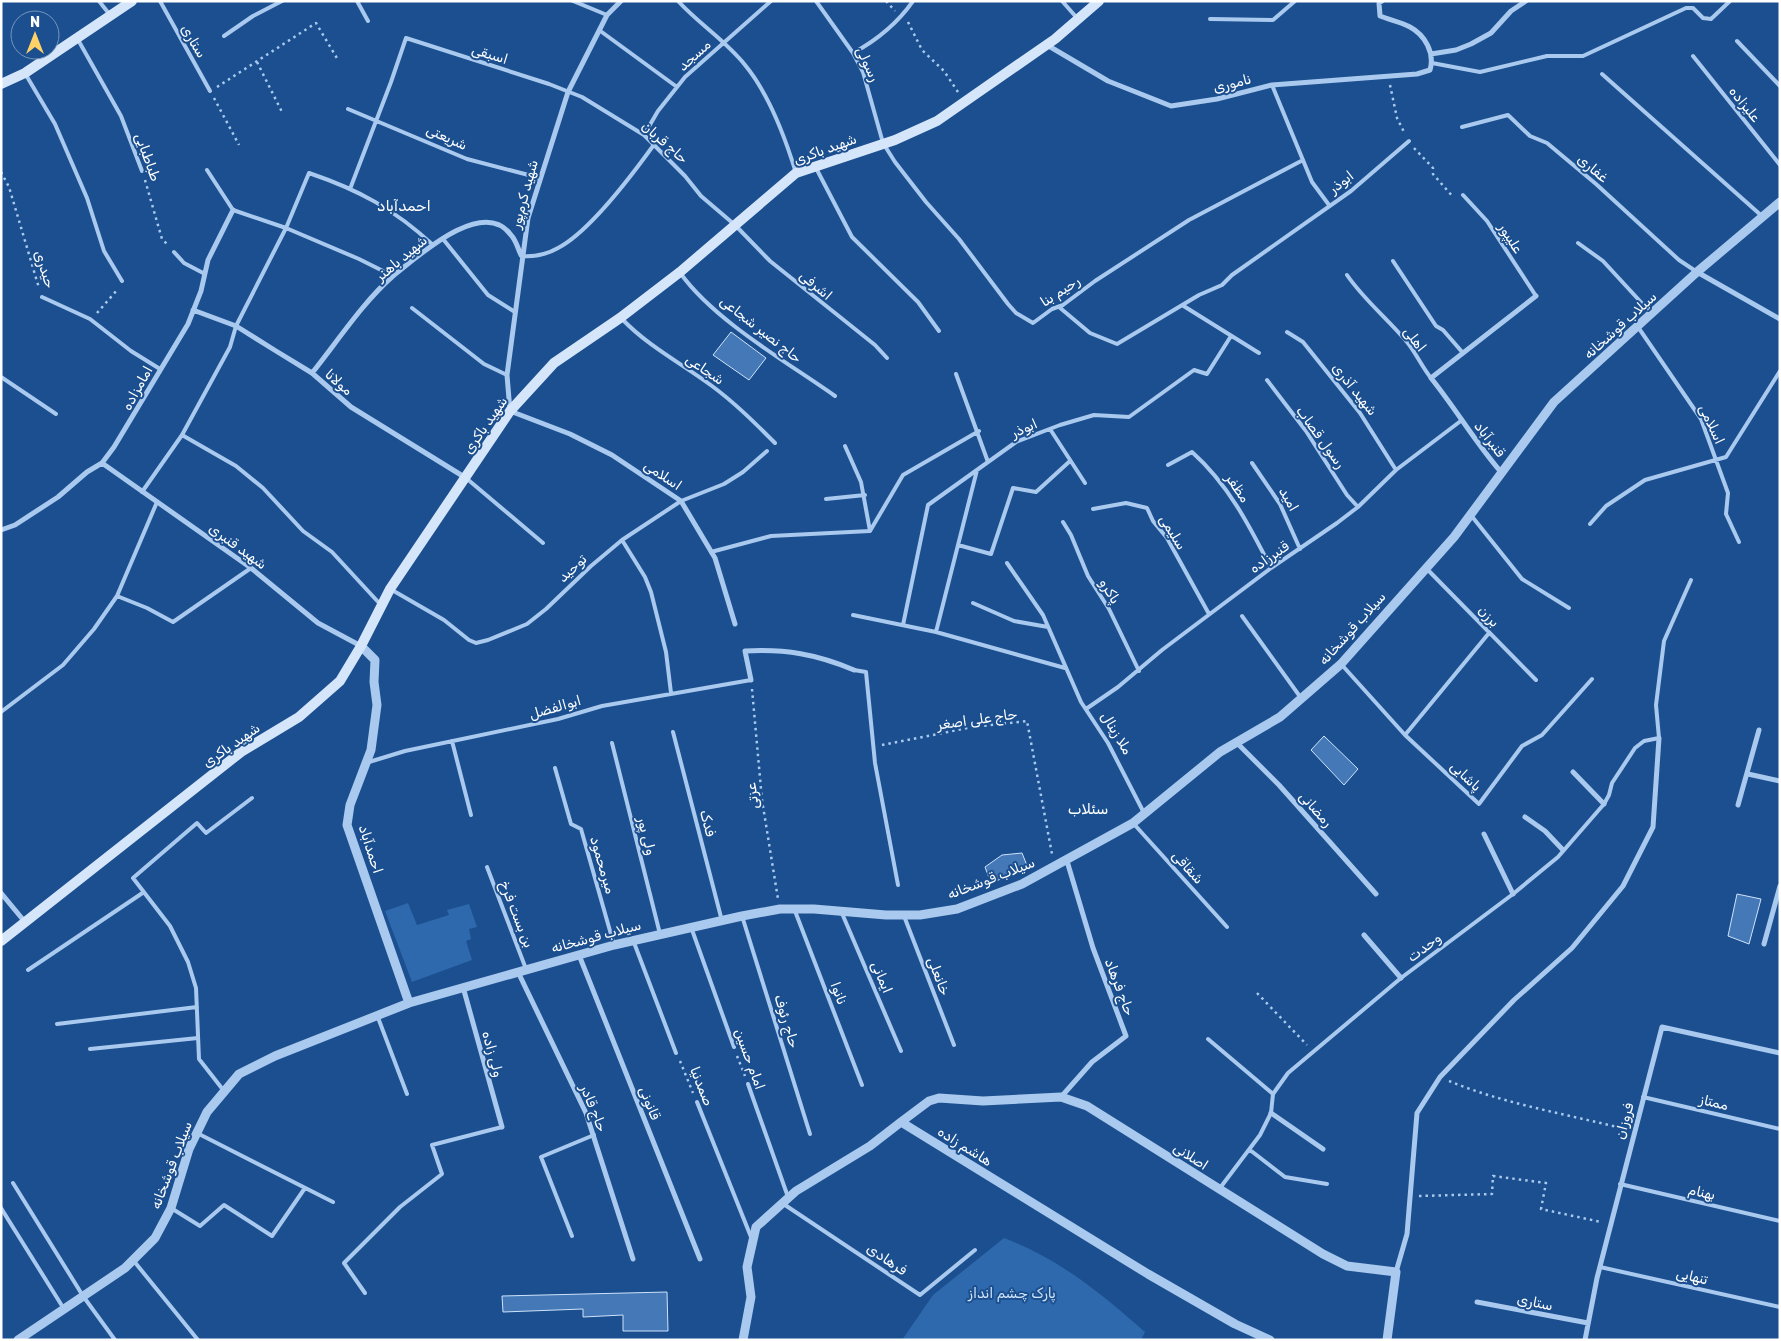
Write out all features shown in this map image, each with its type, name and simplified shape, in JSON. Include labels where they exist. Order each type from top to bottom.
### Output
[{"type":"main road","points":[[1,84],[25,73],[132,1]]},
{"type":"main road","name":"شهید باکری","points":[[1,941],[241,752],[299,717],[340,681],[361,646],[390,589],[510,411],[554,363],[620,318],[680,272],[796,173],[883,143],[936,121],[1046,45],[1099,1]]},
{"type":"street","name":"شهید کرم‌پور","points":[[510,411],[508,375],[521,256],[528,218],[568,92],[607,15],[621,1]]},
{"type":"street","points":[[1382,1],[1379,3],[1380,16],[1410,26],[1423,39],[1431,54],[1432,63]]},
{"type":"street","points":[[1431,54],[1456,50],[1491,33],[1511,11],[1526,1]]},
{"type":"street","name":"ناموری","points":[[1046,45],[1108,81],[1171,106],[1218,99],[1272,85],[1417,74],[1430,70],[1432,63]]},
{"type":"street","name":"سیلاب قوشخانه","points":[[18,1340],[133,1260],[155,1238],[171,1208],[189,1149],[207,1112],[240,1074],[275,1056],[409,1003],[579,954],[722,920],[780,908],[920,915],[957,908],[1022,884],[1133,823],[1220,752],[1280,717],[1341,664],[1454,537],[1554,402],[1697,272],[1780,202]]},
{"type":"street","name":"امامزاده","points":[[1,530],[15,525],[102,463],[127,430],[160,369],[188,324],[216,240],[233,210]]},
{"type":"street","name":"شهید باهنر","points":[[312,373],[356,317],[393,276],[443,239],[473,223],[486,222],[497,225],[511,234],[521,256]]},
{"type":"street","points":[[1697,272],[1780,319]]},
{"type":"street","points":[[1431,378],[1536,296]]},
{"type":"street","name":"مولانا","points":[[193,310],[236,326],[312,373],[351,407],[466,478]]},
{"type":"street","name":"اهلی","points":[[1431,378],[1462,420]]},
{"type":"street","name":"اسلامی","points":[[510,411],[570,434],[612,455],[681,501],[711,552],[735,624]]},
{"type":"street","name":"قنبرآباد","points":[[1462,420],[1474,440],[1501,472]]},
{"type":"street","name":"شهید قنبری","points":[[102,463],[251,568],[318,623],[361,646]]},
{"type":"street","name":"احمدآباد","points":[[361,646],[375,660],[374,682],[377,706],[371,750],[350,805],[347,825],[409,1003]]},
{"type":"street","points":[[751,680],[744,651],[790,651],[818,656],[854,670]]},
{"type":"street","points":[[1738,805],[1759,730]]},
{"type":"street","points":[[1387,1340],[1396,1272],[1408,1234],[1417,1113],[1440,1077],[1514,1000],[1572,948],[1623,886],[1653,828],[1659,738]]},
{"type":"street","name":"رمضانی","points":[[1236,742],[1279,785],[1376,894]]},
{"type":"street","points":[[1573,772],[1604,804]]},
{"type":"street","points":[[1748,774],[1780,781]]},
{"type":"street","points":[[1525,817],[1545,831],[1563,850]]},
{"type":"street","points":[[1484,834],[1513,894]]},
{"type":"street","name":"حاج فرهاد","points":[[1061,1097],[1092,1062],[1126,1036],[1093,948],[1066,861]]},
{"type":"street","points":[[1764,944],[1780,886]]},
{"type":"street","points":[[1,893],[25,922]]},
{"type":"street","points":[[1364,935],[1401,978]]},
{"type":"street","name":"قانونی","points":[[579,954],[700,1259]]},
{"type":"street","name":"حاج قادر","points":[[522,970],[586,1113],[633,1259]]},
{"type":"street","name":"ولی زاده","points":[[463,987],[502,1127]]},
{"type":"street","name":"فروزان","points":[[1585,1340],[1610,1224],[1662,1027],[1780,1053]]},
{"type":"street","name":"اصلانی","points":[[901,1122],[929,1100],[939,1098],[983,1100],[1061,1097],[1087,1106],[1323,1254],[1347,1266],[1396,1272]]},
{"type":"street","points":[[1272,1113],[1323,1149]]},
{"type":"street","points":[[743,1340],[751,1298],[747,1267],[756,1227],[785,1201],[870,1146],[901,1122]]},
{"type":"street","name":"هاشم زاده","points":[[901,1122],[1148,1274],[1235,1324],[1270,1340]]},
{"type":"street","name":"ستاری","points":[[1477,1302],[1588,1323]]},
{"type":"lane","points":[[99,1],[111,16]]},
{"type":"lane","name":"ستاری","points":[[160,1],[210,91]]},
{"type":"lane","points":[[224,36],[253,16],[282,1]]},
{"type":"lane","points":[[357,1],[368,21]]},
{"type":"lane","points":[[573,1],[607,15]]},
{"type":"lane","points":[[678,1],[745,64],[765,97],[784,138],[796,173]]},
{"type":"lane","name":"مسجد","points":[[644,135],[677,87],[771,1]]},
{"type":"lane","name":"رسولی","points":[[816,1],[853,53],[863,72],[883,143]]},
{"type":"lane","points":[[853,53],[878,38],[905,12],[913,1]]},
{"type":"lane","points":[[1062,1],[1079,19]]},
{"type":"lane","points":[[1210,19],[1273,20],[1295,1]]},
{"type":"lane","points":[[1432,63],[1480,72],[1547,56],[1583,56],[1686,8],[1693,8],[1703,18],[1711,19],[1730,1]]},
{"type":"lane","points":[[599,30],[677,87]]},
{"type":"lane","name":"طباطبایی","points":[[77,38],[121,116],[142,170]]},
{"type":"lane","name":"اسبقی","points":[[377,121],[406,38],[549,84],[568,92]]},
{"type":"lane","points":[[1737,41],[1780,86]]},
{"type":"lane","name":"علیزاده","points":[[1693,56],[1780,165]]},
{"type":"lane","points":[[25,73],[55,124],[87,198],[107,256],[122,281]]},
{"type":"lane","points":[[1602,74],[1763,216]]},
{"type":"lane","points":[[1272,85],[1312,182],[1329,205]]},
{"type":"lane","name":"حاج قربان","points":[[568,92],[599,107],[644,135],[685,176],[701,196],[735,225]]},
{"type":"lane","name":"شریعتی","points":[[348,109],[468,159],[540,178]]},
{"type":"lane","name":"غفاری","points":[[1462,126],[1508,115],[1530,136],[1546,143],[1596,184],[1679,260],[1697,272]]},
{"type":"lane","points":[[350,190],[377,121]]},
{"type":"lane","name":"ابوذر","points":[[1059,306],[1090,333],[1117,344],[1182,305],[1222,285],[1232,275],[1351,191],[1409,141]]},
{"type":"lane","name":"رحیم بنا","points":[[883,143],[909,182],[959,238],[1016,313],[1032,323],[1189,220],[1303,160]]},
{"type":"lane","points":[[521,256],[534,257],[560,248],[606,205],[653,146]]},
{"type":"lane","points":[[815,166],[852,237],[918,302],[939,331]]},
{"type":"lane","points":[[206,170],[233,210],[286,228],[393,276]]},
{"type":"lane","points":[[142,492],[182,435],[230,348],[236,326],[286,228],[309,173],[393,211],[433,245]]},
{"type":"lane","name":"علیپور","points":[[1463,194],[1487,221],[1536,296]]},
{"type":"lane","name":"اشرفی","points":[[735,225],[770,261],[874,345],[887,358]]},
{"type":"lane","points":[[443,239],[488,295],[515,312]]},
{"type":"lane","points":[[1578,243],[1602,260],[1652,314]]},
{"type":"lane","points":[[174,252],[184,263],[205,274]]},
{"type":"lane","points":[[1393,261],[1436,326],[1443,330],[1463,353]]},
{"type":"lane","name":"حاج نصیر شجاعی","points":[[680,272],[691,287],[731,322],[801,374],[835,396]]},
{"type":"lane","name":"اهلی","points":[[1347,275],[1361,294],[1366,296],[1384,319],[1408,342],[1431,378]]},
{"type":"lane","name":"حیدری","points":[[42,297],[90,319],[145,361],[160,369]]},
{"type":"lane","points":[[1182,305],[1259,353]]},
{"type":"lane","points":[[412,308],[484,364],[508,375]]},
{"type":"lane","name":"شجاعی","points":[[620,318],[657,350],[693,373],[730,401],[775,443]]},
{"type":"lane","name":"اسلامی","points":[[1638,326],[1700,419],[1728,493],[1726,514],[1739,542]]},
{"type":"lane","name":"شهید آذری","points":[[1287,332],[1303,342],[1360,413],[1396,470]]},
{"type":"lane","name":"ابوذر","points":[[903,625],[928,505],[1016,442],[1094,415],[1129,417],[1194,370],[1207,374],[1231,336]]},
{"type":"lane","points":[[1590,524],[1606,506],[1645,480],[1726,457],[1780,371]]},
{"type":"lane","points":[[956,374],[979,431],[988,462]]},
{"type":"lane","points":[[1,377],[56,414]]},
{"type":"lane","name":"رسول قصاب","points":[[1267,380],[1306,431],[1347,495],[1358,507]]},
{"type":"lane","name":"قنبرزاده","points":[[1086,709],[1139,671],[1162,650],[1209,614],[1358,507],[1396,470],[1462,420]]},
{"type":"lane","points":[[1050,429],[1085,483]]},
{"type":"lane","points":[[870,531],[903,475],[979,431]]},
{"type":"lane","points":[[182,435],[236,466],[263,488],[303,531],[332,552],[382,605]]},
{"type":"lane","points":[[845,446],[854,463],[865,495],[870,531]]},
{"type":"lane","name":"توحید","points":[[390,589],[444,620],[469,640],[476,643],[488,640],[527,624],[622,540],[681,501],[724,484],[767,451]]},
{"type":"lane","name":"مظفر","points":[[1168,465],[1192,452],[1208,466],[1238,507],[1271,568]]},
{"type":"lane","points":[[958,545],[991,554],[1013,488],[1036,492],[1070,461]]},
{"type":"lane","name":"امید","points":[[1252,463],[1280,504],[1300,549]]},
{"type":"lane","points":[[936,632],[977,470]]},
{"type":"lane","points":[[466,478],[543,543]]},
{"type":"lane","points":[[826,499],[865,495]]},
{"type":"lane","points":[[1,712],[63,665],[94,629],[117,596],[157,502]]},
{"type":"lane","name":"سلیمی","points":[[1093,509],[1126,503],[1147,508],[1153,521],[1167,538],[1209,614]]},
{"type":"lane","points":[[1470,514],[1522,579],[1569,608]]},
{"type":"lane","name":"پاکرو","points":[[1063,522],[1071,535],[1088,576],[1109,608],[1139,671]]},
{"type":"lane","points":[[711,552],[771,536],[870,531]]},
{"type":"lane","points":[[622,540],[645,577],[651,592],[666,652],[671,693]]},
{"type":"lane","name":"ملا زینال","points":[[1007,562],[1037,604],[1065,668],[1086,709],[1108,742],[1144,813]]},
{"type":"lane","points":[[117,596],[147,608],[173,622],[251,568]]},
{"type":"lane","name":"برزن","points":[[1426,568],[1536,680]]},
{"type":"lane","points":[[1659,738],[1656,705],[1664,640],[1692,580]]},
{"type":"lane","points":[[973,603],[1014,621],[1048,627]]},
{"type":"lane","points":[[854,616],[936,632],[1065,668]]},
{"type":"lane","points":[[1242,616],[1301,698]]},
{"type":"lane","points":[[1405,735],[1489,633]]},
{"type":"lane","name":"پاشایی","points":[[1341,664],[1405,735],[1479,804],[1522,746],[1542,735],[1592,679]]},
{"type":"lane","points":[[854,670],[866,672],[874,747],[898,885]]},
{"type":"lane","name":"ابوالفضل","points":[[366,762],[452,740],[558,719],[602,706],[751,680]]},
{"type":"lane","name":"فدک","points":[[673,732],[722,920]]},
{"type":"lane","name":"وحدت","points":[[1273,1094],[1288,1073],[1401,978],[1513,894],[1558,857],[1604,804],[1609,796],[1612,783],[1635,748],[1644,741],[1659,738]]},
{"type":"lane","points":[[452,740],[471,815]]},
{"type":"lane","name":"ولی پور","points":[[612,743],[660,934]]},
{"type":"lane","name":"میرمحمود","points":[[555,768],[571,824],[581,829],[614,945]]},
{"type":"lane","points":[[224,1092],[199,1059],[196,988],[188,962],[170,926],[133,878],[197,823],[206,833],[252,798]]},
{"type":"lane","name":"شقاقی","points":[[1133,823],[1227,927]]},
{"type":"lane","name":"بن بست فرخ","points":[[487,867],[522,970]]},
{"type":"lane","points":[[28,970],[144,892]]},
{"type":"lane","name":"نانوا","points":[[794,908],[862,1086]]},
{"type":"lane","name":"ایمانی","points":[[841,911],[901,1052]]},
{"type":"lane","name":"خانعلی","points":[[903,915],[954,1045]]},
{"type":"lane","name":"حاج رئوف","points":[[742,916],[810,1134]]},
{"type":"lane","name":"امام حسین","points":[[691,927],[734,1047]]},
{"type":"lane","name":"صمدنیا","points":[[633,940],[676,1053]]},
{"type":"lane","points":[[56,1024],[197,1007]]},
{"type":"lane","points":[[377,1015],[407,1094]]},
{"type":"lane","points":[[90,1049],[198,1038]]},
{"type":"lane","points":[[1208,1039],[1273,1094],[1272,1113],[1250,1150],[1219,1190]]},
{"type":"lane","name":"امام حسین","points":[[748,1084],[785,1201]]},
{"type":"lane","name":"ممتاز","points":[[1642,1097],[1780,1129]]},
{"type":"lane","name":"صمدنیا","points":[[697,1102],[752,1240]]},
{"type":"lane","points":[[365,1293],[344,1264],[400,1207],[442,1174],[432,1145],[502,1127]]},
{"type":"lane","points":[[197,1133],[333,1202]]},
{"type":"lane","points":[[572,1236],[541,1157],[594,1135]]},
{"type":"lane","points":[[1250,1150],[1285,1177],[1327,1184]]},
{"type":"lane","points":[[13,1183],[83,1296],[116,1340]]},
{"type":"lane","name":"بهنام","points":[[1620,1184],[1780,1221]]},
{"type":"lane","points":[[171,1208],[200,1226],[224,1205],[272,1236],[305,1188]]},
{"type":"lane","name":"فرهادی","points":[[785,1201],[920,1295],[975,1250]]},
{"type":"lane","points":[[1,1208],[64,1309]]},
{"type":"lane","points":[[133,1260],[198,1340]]},
{"type":"lane","name":"تنهایی","points":[[1600,1266],[1780,1307]]},
{"type":"path","points":[[886,1],[894,11],[905,12],[922,50],[944,71],[966,100]]},
{"type":"path","points":[[240,145],[210,91],[316,23],[338,60]]},
{"type":"path","points":[[257,62],[282,114]]},
{"type":"path","name":"طباطبایی","points":[[142,170],[162,239],[174,252]]},
{"type":"path","name":"حیدری","points":[[1,172],[9,187],[42,297]]},
{"type":"path","points":[[90,319],[114,295],[122,281]]},
{"type":"path","name":"عزتی","points":[[751,680],[762,800],[780,908]]},
{"type":"path","name":"حاج علی اصغر","points":[[874,747],[972,728],[1027,721],[1054,867]]},
{"type":"path","points":[[1257,993],[1314,1052]]},
{"type":"path","name":"امام حسین","points":[[734,1047],[748,1084]]},
{"type":"path","name":"صمدنیا","points":[[676,1053],[697,1102]]},
{"type":"path","points":[[1440,1077],[1486,1096],[1540,1107],[1633,1132]]},
{"type":"path","points":[[1412,1196],[1492,1194],[1493,1176],[1546,1183],[1542,1210],[1610,1224]]},
{"type":"green space","points":[[408,903],[417,925],[449,915],[447,910],[469,904],[477,927],[469,929],[471,939],[466,941],[472,960],[412,982],[385,911]]},
{"type":"green space","name":"پارک چشم انداز","points":[[1004,1238],[1043,1256],[1079,1278],[1145,1332],[1141,1340],[902,1340],[933,1295]]},
{"type":"building","points":[[731,332],[766,358],[749,380],[713,355]]},
{"type":"building","points":[[1324,736],[1358,769],[1344,785],[1311,750]]},
{"type":"building","points":[[1022,853],[1028,868],[991,883],[985,867],[1002,855]]},
{"type":"building","points":[[1737,894],[1761,899],[1749,944],[1728,936]]},
{"type":"building","points":[[667,1292],[668,1331],[623,1331],[623,1315],[583,1317],[583,1309],[503,1312],[502,1296]]},
{"type":"district","name":"احمدآباد","points":[[404,206]]},
{"type":"district","name":"سئلاب","points":[[1088,809]]}]
